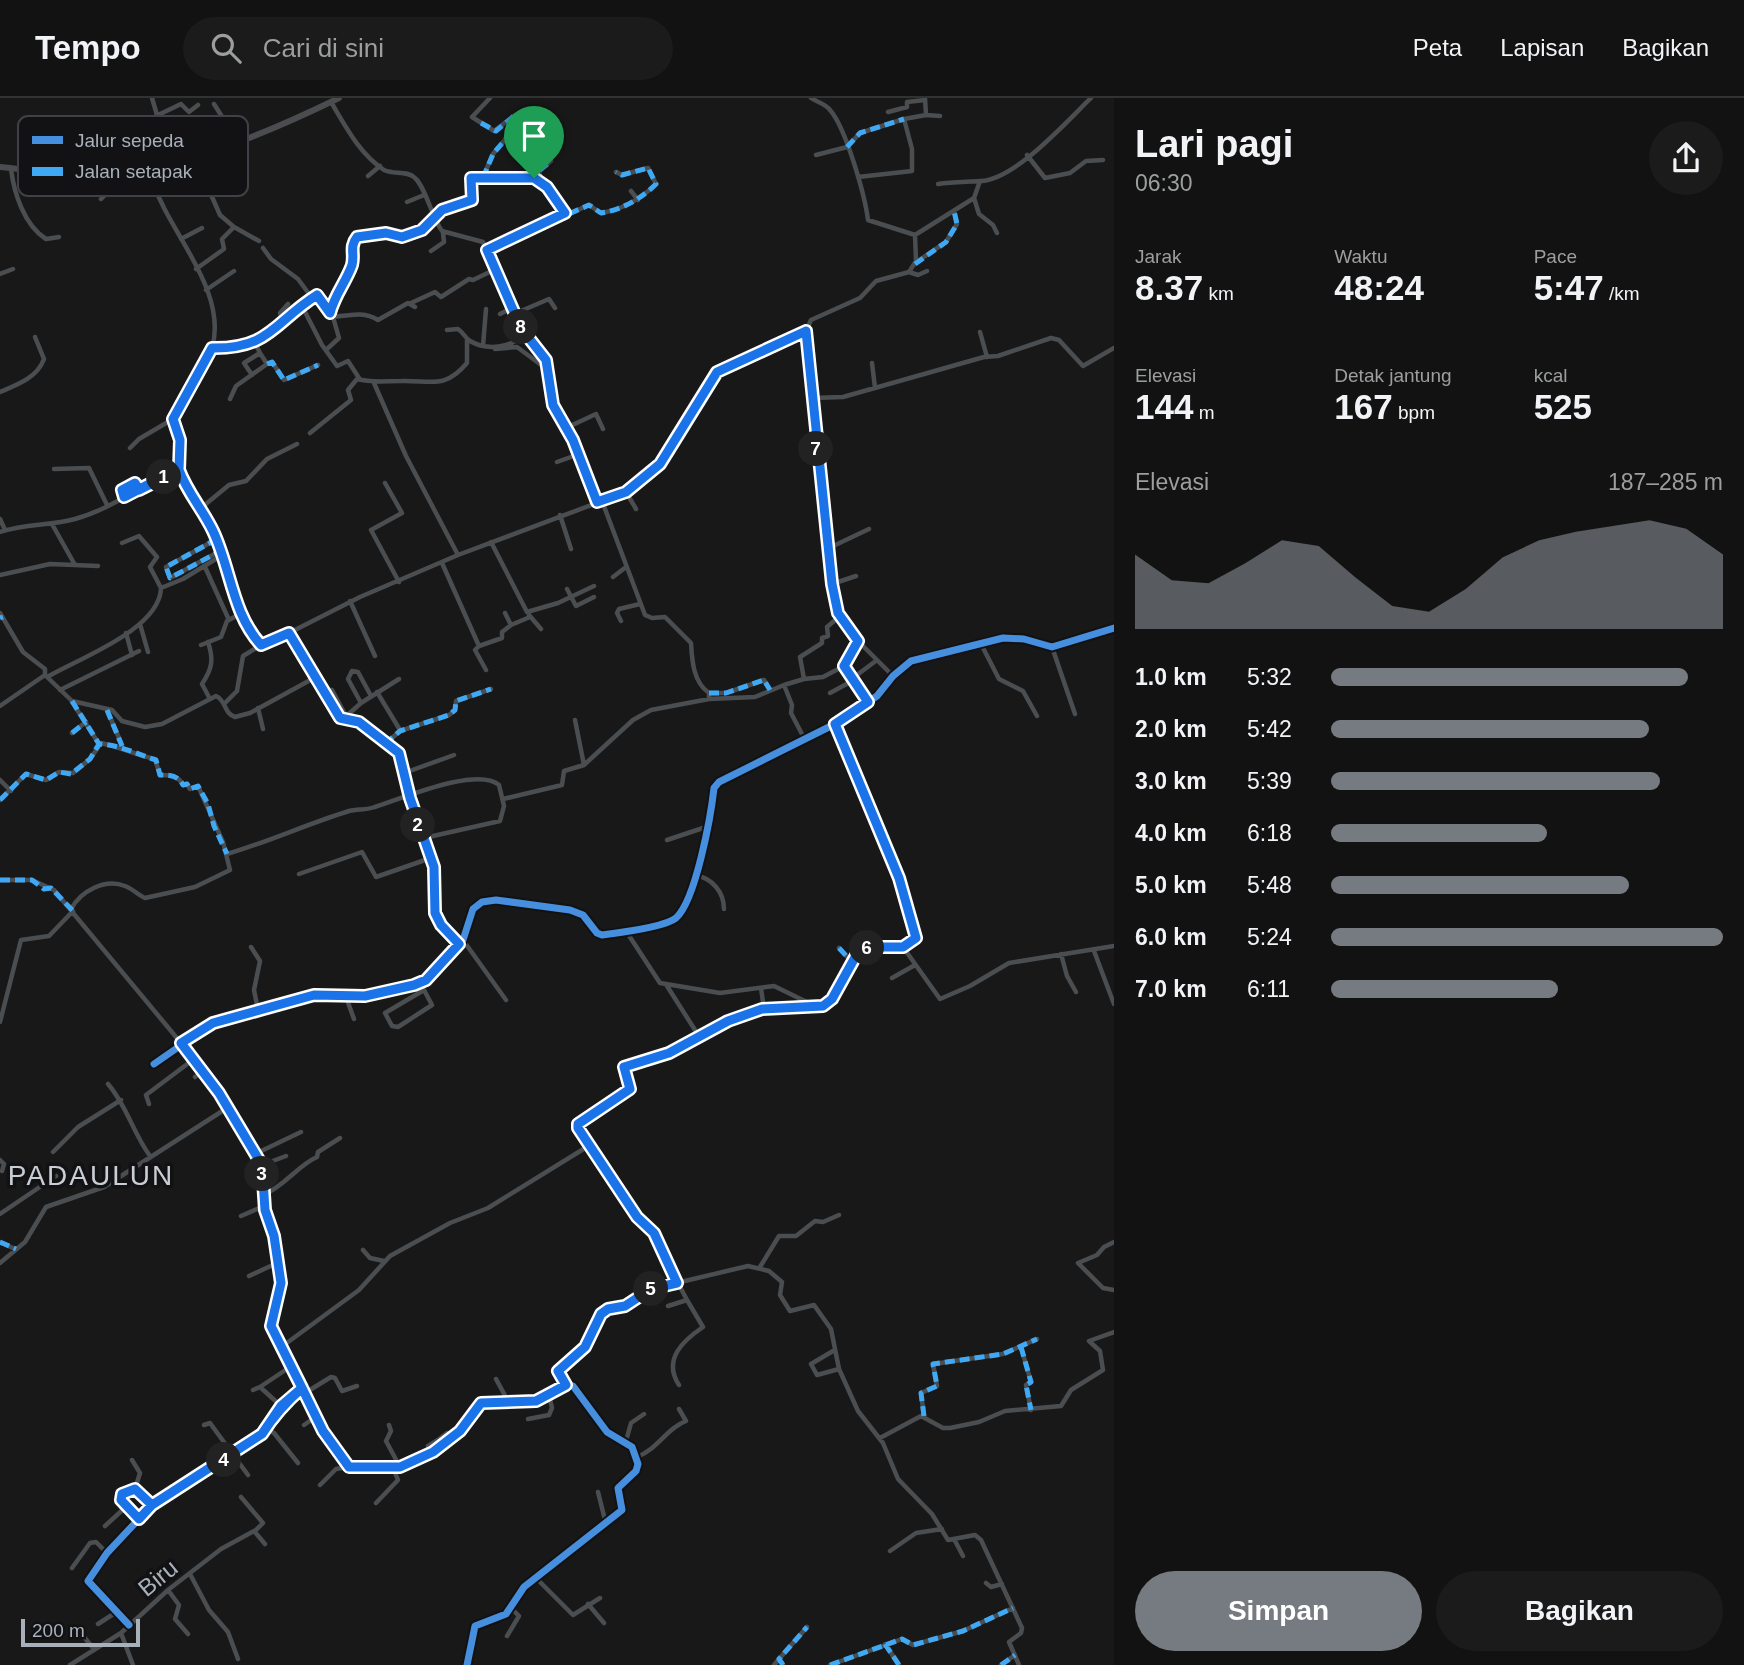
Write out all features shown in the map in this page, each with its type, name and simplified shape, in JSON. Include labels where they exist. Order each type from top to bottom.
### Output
[{"type":"main road","points":[[248,138],[335,100]]},
{"type":"main road","points":[[0,167],[18,169]]},
{"type":"street","points":[[152,98],[156,116],[180,101],[189,112],[198,105]]},
{"type":"street","points":[[490,98],[472,117],[494,131],[513,115],[520,122],[551,161],[539,172],[541,182],[565,213]]},
{"type":"street","points":[[811,98],[825,105],[836,121],[867,201],[868,220],[915,235],[974,198]]},
{"type":"street","points":[[938,184],[980,181],[1010,169],[1058,134],[1072,115],[1091,98]]},
{"type":"street","points":[[888,112],[907,107],[907,102],[925,99],[926,115]]},
{"type":"street","points":[[335,100],[358,146],[388,172],[416,179],[443,233],[443,242],[431,251]]},
{"type":"street","points":[[214,104],[222,116]]},
{"type":"street","points":[[816,155],[847,147],[860,133],[904,119],[926,115],[940,116]]},
{"type":"street","points":[[858,177],[913,170],[912,149],[904,119]]},
{"type":"street","points":[[483,178],[494,154],[520,122]]},
{"type":"street","points":[[1027,155],[1044,178],[1070,173],[1087,161],[1103,160]]},
{"type":"street","points":[[368,176],[380,166]]},
{"type":"street","points":[[11,168],[18,193]]},
{"type":"street","points":[[487,250],[590,204],[603,213],[638,200],[656,184],[648,169],[622,175],[616,172]]},
{"type":"street","points":[[332,315],[336,293],[352,263],[351,250],[355,239],[386,233],[402,237],[422,230],[442,210],[472,200],[470,179],[527,177],[541,182]]},
{"type":"street","points":[[980,181],[974,198],[979,214],[993,225],[997,233]]},
{"type":"street","points":[[631,191],[638,200]]},
{"type":"street","points":[[407,202],[424,195]]},
{"type":"street","points":[[19,196],[32,226],[46,239],[59,237]]},
{"type":"street","points":[[101,199],[104,196]]},
{"type":"street","points":[[130,449],[139,439],[173,419],[212,348],[216,326],[206,290],[158,196]]},
{"type":"street","points":[[212,196],[220,215],[234,227],[259,241]]},
{"type":"street","points":[[909,272],[915,264],[948,239],[957,224],[954,211]]},
{"type":"street","points":[[196,269],[225,248],[222,239],[234,227]]},
{"type":"street","points":[[181,239],[202,228]]},
{"type":"street","points":[[443,233],[480,240],[487,250],[525,334],[541,352],[548,370],[552,401],[600,501],[646,616],[665,617],[691,643],[691,662],[704,690],[709,693],[726,693],[764,680],[770,690]]},
{"type":"street","points":[[915,235],[915,264]]},
{"type":"street","points":[[263,248],[271,259],[298,279],[312,298]]},
{"type":"street","points":[[332,315],[367,314],[378,320],[435,292],[440,297],[469,279],[473,280],[496,269]]},
{"type":"street","points":[[0,274],[13,270]]},
{"type":"street","points":[[206,290],[234,271]]},
{"type":"street","points":[[893,676],[858,641],[840,616],[832,584],[806,331],[811,320],[860,298],[876,281],[909,272],[918,275],[928,271]]},
{"type":"street","points":[[212,348],[241,347],[255,343],[282,320],[319,295],[332,315],[339,339],[326,350]]},
{"type":"street","points":[[500,314],[549,299],[555,308]]},
{"type":"street","points":[[282,320],[280,313],[288,304]]},
{"type":"street","points":[[302,306],[338,366],[348,362],[360,379],[374,383],[412,380],[431,384],[448,379],[468,362],[467,340],[460,330],[446,330]]},
{"type":"street","points":[[483,346],[486,309]]},
{"type":"street","points":[[223,704],[237,691],[243,656],[261,645],[350,601],[458,555],[626,492],[663,460],[717,372],[806,331]]},
{"type":"street","points":[[981,332],[987,357]]},
{"type":"street","points":[[467,340],[483,346],[505,345],[516,342],[525,334]]},
{"type":"street","points":[[0,392],[30,377],[44,362],[35,337]]},
{"type":"street","points":[[813,398],[843,397],[1056,339],[1086,366],[1114,348]]},
{"type":"street","points":[[255,343],[267,365]]},
{"type":"street","points":[[494,350],[515,346],[548,370]]},
{"type":"street","points":[[251,375],[244,361],[260,353]]},
{"type":"street","points":[[230,399],[236,386],[272,362],[284,380],[318,365]]},
{"type":"street","points":[[872,363],[875,388]]},
{"type":"street","points":[[310,433],[351,400],[349,388],[360,379]]},
{"type":"street","points":[[374,383],[406,456],[458,555]]},
{"type":"street","points":[[566,428],[596,414],[603,429]]},
{"type":"street","points":[[173,419],[180,440],[179,470],[223,552],[240,614],[261,645]]},
{"type":"street","points":[[201,508],[229,485],[246,481],[267,459],[297,444]]},
{"type":"street","points":[[556,462],[579,454]]},
{"type":"street","points":[[54,469],[89,468],[107,505]]},
{"type":"street","points":[[0,519],[2,531],[23,525],[52,524],[78,518],[124,497],[122,490],[131,484],[136,483],[139,490],[179,470]]},
{"type":"street","points":[[385,483],[402,513],[371,530],[399,582]]},
{"type":"street","points":[[626,492],[636,509]]},
{"type":"street","points":[[560,515],[571,549]]},
{"type":"street","points":[[52,524],[75,565]]},
{"type":"street","points":[[829,548],[869,529]]},
{"type":"street","points":[[0,706],[47,676],[126,633],[155,609],[161,588],[150,567],[157,556],[143,539],[135,536],[122,543]]},
{"type":"street","points":[[217,539],[166,567],[170,578],[223,552]]},
{"type":"street","points":[[491,542],[528,614],[541,629]]},
{"type":"street","points":[[161,588],[205,567],[223,552]]},
{"type":"street","points":[[189,555],[195,566]]},
{"type":"street","points":[[442,563],[480,646]]},
{"type":"street","points":[[0,575],[50,564],[98,566]]},
{"type":"street","points":[[205,567],[229,620]]},
{"type":"street","points":[[613,577],[626,567]]},
{"type":"street","points":[[832,584],[856,576]]},
{"type":"street","points":[[486,670],[475,650],[480,646],[502,638],[502,632],[528,614],[594,586]]},
{"type":"street","points":[[567,589],[576,607],[594,597]]},
{"type":"street","points":[[350,601],[375,656]]},
{"type":"street","points":[[621,621],[617,613],[619,610],[640,604]]},
{"type":"street","points":[[505,613],[511,625]]},
{"type":"street","points":[[201,645],[223,635],[229,620],[240,614]]},
{"type":"street","points":[[1,616],[20,648],[45,669],[47,676],[72,701],[99,744]]},
{"type":"street","points":[[804,679],[800,657],[822,643],[822,638],[828,636],[827,627],[840,616]]},
{"type":"street","points":[[140,624],[148,652]]},
{"type":"street","points":[[154,1064],[213,1023],[314,995],[346,997],[400,988],[426,980],[461,942],[473,909],[482,902],[496,900],[577,912],[599,935],[676,917],[706,844],[716,785],[835,724],[868,702],[911,661],[980,642],[1014,638],[1052,648],[1114,628]]},
{"type":"street","points":[[126,633],[132,655]]},
{"type":"street","points":[[289,633],[314,678],[326,690],[332,690],[344,717],[359,722],[399,753],[409,794],[431,858],[435,913],[441,925],[461,942],[506,1000]]},
{"type":"street","points":[[503,799],[562,785],[564,771],[584,765],[633,720],[651,710],[709,699],[755,697],[804,679],[823,677],[844,666],[858,641]]},
{"type":"street","points":[[208,642],[213,657],[211,672],[202,684],[210,699]]},
{"type":"street","points":[[980,642],[997,677],[1002,683],[1023,691],[1037,716]]},
{"type":"street","points":[[1052,648],[1076,714]]},
{"type":"street","points":[[60,690],[139,652]]},
{"type":"street","points":[[830,693],[877,660]]},
{"type":"street","points":[[844,666],[868,702]]},
{"type":"street","points":[[361,703],[348,679],[352,671],[358,672],[371,696]]},
{"type":"street","points":[[72,701],[107,710],[124,722],[151,727],[218,696],[228,714],[235,717],[258,708],[314,678]]},
{"type":"street","points":[[344,717],[371,696],[400,679]]},
{"type":"street","points":[[784,685],[792,705],[791,713],[804,738]]},
{"type":"street","points":[[384,744],[400,731],[449,715],[455,710],[456,701],[491,689]]},
{"type":"street","points":[[377,692],[400,731]]},
{"type":"street","points":[[709,693],[709,699]]},
{"type":"street","points":[[258,708],[263,729]]},
{"type":"street","points":[[107,710],[122,746]]},
{"type":"street","points":[[575,720],[584,765]]},
{"type":"street","points":[[72,733],[86,722]]},
{"type":"street","points":[[679,1385],[674,1378],[674,1360],[687,1336],[703,1327],[654,1233],[637,1217],[577,1126],[630,1089],[624,1067],[669,1053],[728,1021],[764,1009],[828,1003],[851,961],[864,948],[903,947],[916,938],[917,933],[868,797],[835,724]]},
{"type":"street","points":[[0,1022],[21,940],[49,936],[80,897],[105,883],[125,885],[143,898],[195,887],[230,870],[227,854],[212,823],[208,804],[198,786],[190,789],[170,773],[160,775],[156,760],[137,755],[122,746],[99,744]]},
{"type":"street","points":[[0,800],[26,774],[46,780],[59,772],[73,773],[90,759],[99,744]]},
{"type":"street","points":[[404,773],[454,755]]},
{"type":"street","points":[[227,854],[278,839],[350,810],[374,808],[409,794],[468,779],[489,780],[499,785],[503,799],[502,819],[496,824],[424,838]]},
{"type":"street","points":[[0,780],[11,791]]},
{"type":"street","points":[[667,840],[709,826]]},
{"type":"street","points":[[299,874],[362,852],[376,877],[431,858]]},
{"type":"street","points":[[695,875],[708,879],[715,886],[723,898],[724,909]]},
{"type":"street","points":[[0,880],[34,881],[44,888],[52,889],[72,910],[134,990],[194,1059],[257,1153],[262,1165],[264,1206],[274,1236],[281,1289],[271,1323],[280,1348],[323,1431],[349,1467]]},
{"type":"street","points":[[626,930],[658,982],[720,993],[780,987],[806,1004]]},
{"type":"street","points":[[903,947],[940,999],[970,986],[1009,963],[1114,946]]},
{"type":"street","points":[[251,947],[260,961],[254,990],[258,1010]]},
{"type":"street","points":[[839,948],[851,961]]},
{"type":"street","points":[[1094,951],[1114,1004]]},
{"type":"street","points":[[1061,954],[1067,976],[1076,992]]},
{"type":"street","points":[[892,978],[915,965]]},
{"type":"street","points":[[666,985],[695,1030]]},
{"type":"street","points":[[400,988],[407,999]]},
{"type":"street","points":[[761,988],[764,1009]]},
{"type":"street","points":[[425,990],[432,1005],[398,1027],[392,1026],[385,1013],[407,999],[425,990]]},
{"type":"street","points":[[346,997],[354,1018]]},
{"type":"street","points":[[149,1104],[146,1095],[194,1059]]},
{"type":"street","points":[[195,1077],[203,1071]]},
{"type":"street","points":[[108,1084],[121,1100],[138,1138],[150,1156]]},
{"type":"street","points":[[53,1152],[78,1127],[121,1100]]},
{"type":"street","points":[[0,1263],[32,1233],[46,1207],[96,1192],[227,1108]]},
{"type":"street","points":[[257,1153],[301,1132]]},
{"type":"street","points":[[263,1195],[285,1183],[307,1161],[317,1157],[318,1152],[340,1138]]},
{"type":"street","points":[[280,1348],[359,1290],[384,1261],[450,1223],[488,1208],[590,1145]]},
{"type":"street","points":[[262,1165],[286,1156]]},
{"type":"street","points":[[0,1160],[4,1164],[2,1171]]},
{"type":"street","points":[[1,1212],[56,1176]]},
{"type":"street","points":[[241,1216],[264,1206]]},
{"type":"street","points":[[760,1267],[779,1236],[796,1236],[815,1221],[823,1222],[839,1215]]},
{"type":"street","points":[[0,1242],[16,1249]]},
{"type":"street","points":[[1114,1242],[1104,1247],[1097,1255],[1078,1263],[1103,1288],[1114,1290]]},
{"type":"street","points":[[363,1250],[370,1258],[384,1261]]},
{"type":"street","points":[[249,1276],[277,1263]]},
{"type":"street","points":[[467,1665],[475,1626],[503,1616],[522,1589],[605,1520],[622,1510],[618,1488],[636,1471],[637,1457],[626,1441],[607,1432],[578,1390],[566,1385],[558,1371],[585,1347],[601,1314],[608,1309],[625,1306],[651,1289],[738,1268],[760,1267],[781,1280],[780,1295],[790,1311],[816,1306],[831,1329],[833,1351],[839,1369],[858,1411],[880,1438],[898,1479],[942,1528],[948,1540],[978,1536],[1022,1631],[1010,1640],[1019,1665]]},
{"type":"street","points":[[668,1306],[687,1300]]},
{"type":"street","points":[[924,1416],[943,1428],[950,1428],[979,1422],[1005,1411],[1061,1406],[1071,1390],[1102,1372],[1100,1351],[1089,1341],[1114,1332]]},
{"type":"street","points":[[924,1416],[921,1393],[937,1385],[933,1364],[1003,1354],[1037,1339]]},
{"type":"street","points":[[1021,1347],[1031,1382],[1026,1385],[1031,1409]]},
{"type":"street","points":[[833,1351],[811,1364],[817,1375],[839,1369]]},
{"type":"street","points":[[253,1390],[290,1367]]},
{"type":"street","points":[[129,1625],[88,1581],[107,1553],[152,1505],[262,1434],[281,1406],[304,1390],[331,1377],[335,1378],[342,1391],[357,1386]]},
{"type":"street","points":[[496,1379],[509,1403]]},
{"type":"street","points":[[320,1485],[336,1469],[400,1467],[440,1447],[454,1436],[481,1403],[536,1401],[566,1385]]},
{"type":"street","points":[[260,1387],[281,1406]]},
{"type":"street","points":[[527,1419],[549,1415],[552,1408],[549,1395]]},
{"type":"street","points":[[637,1457],[654,1448],[674,1426],[686,1421],[678,1409]]},
{"type":"street","points":[[626,1441],[631,1423],[644,1414]]},
{"type":"street","points":[[304,1425],[317,1416]]},
{"type":"street","points":[[880,1438],[924,1416]]},
{"type":"street","points":[[204,1425],[210,1423],[248,1475]]},
{"type":"street","points":[[389,1425],[391,1431],[386,1441],[400,1467]]},
{"type":"street","points":[[266,1429],[274,1433],[298,1463]]},
{"type":"street","points":[[428,1446],[448,1432],[454,1436]]},
{"type":"street","points":[[438,1440],[440,1447]]},
{"type":"street","points":[[132,1460],[140,1473],[135,1489],[120,1496],[139,1519]]},
{"type":"street","points":[[376,1503],[399,1479],[393,1468]]},
{"type":"street","points":[[135,1489],[152,1505]]},
{"type":"street","points":[[598,1492],[605,1520]]},
{"type":"street","points":[[241,1497],[263,1523],[255,1531],[265,1545]]},
{"type":"street","points":[[105,1526],[128,1505]]},
{"type":"street","points":[[890,1550],[916,1533],[942,1528]]},
{"type":"street","name":"Biru","points":[[70,1665],[93,1648],[121,1633],[168,1590],[229,1544],[255,1531]]},
{"type":"street","points":[[954,1539],[963,1556]]},
{"type":"street","points":[[72,1568],[90,1543],[96,1542],[107,1553]]},
{"type":"street","points":[[190,1574],[209,1610],[228,1632],[239,1659]]},
{"type":"street","points":[[536,1578],[572,1615],[600,1598]]},
{"type":"street","points":[[986,1583],[991,1587],[1002,1584]]},
{"type":"street","points":[[168,1590],[179,1605],[175,1619],[188,1634]]},
{"type":"street","points":[[588,1604],[604,1623]]},
{"type":"street","points":[[507,1636],[519,1616],[510,1607]]},
{"type":"street","points":[[830,1665],[903,1639],[913,1645],[950,1635],[1013,1608]]},
{"type":"street","points":[[98,1625],[118,1611]]},
{"type":"street","points":[[774,1665],[807,1627]]},
{"type":"street","points":[[80,1632],[93,1648]]},
{"type":"street","points":[[121,1633],[133,1665]]},
{"type":"street","points":[[885,1644],[899,1665]]},
{"type":"street","points":[[1002,1665],[1015,1655]]},
{"type":"street","points":[[779,1659],[783,1665]]},
{"type":"marked path","points":[[481,123],[496,131],[515,115],[551,161],[539,171],[541,182]]},
{"type":"marked path","points":[[847,147],[860,133],[904,119]]},
{"type":"marked path","points":[[483,178],[493,154],[520,122]]},
{"type":"marked path","points":[[487,250],[589,205],[601,213],[624,206],[638,199],[656,184],[648,168],[622,175],[616,172]]},
{"type":"marked path","points":[[434,217],[442,210],[472,200],[470,179],[498,176],[525,178],[548,188],[565,213]]},
{"type":"marked path","points":[[915,264],[946,242],[957,224],[954,211]]},
{"type":"marked path","points":[[267,364],[272,362],[284,380],[318,365]]},
{"type":"marked path","points":[[217,539],[166,567],[170,578],[222,550]]},
{"type":"marked path","points":[[709,693],[726,693],[764,680],[770,690]]},
{"type":"marked path","points":[[385,744],[400,731],[449,715],[455,710],[456,701],[491,689]]},
{"type":"marked path","points":[[72,701],[99,744]]},
{"type":"marked path","points":[[107,710],[122,746]]},
{"type":"marked path","points":[[72,733],[86,722]]},
{"type":"marked path","points":[[0,800],[26,774],[46,780],[59,772],[71,774],[90,759],[99,744],[114,746],[156,760],[160,775],[176,777],[190,789],[198,786],[208,804],[214,826],[227,854]]},
{"type":"marked path","points":[[0,880],[32,880],[44,889],[51,888],[73,911]]},
{"type":"marked path","points":[[839,948],[851,961]]},
{"type":"marked path","points":[[0,1242],[16,1249]]},
{"type":"marked path","points":[[924,1416],[921,1393],[937,1386],[933,1364],[1003,1354],[1037,1339]]},
{"type":"marked path","points":[[1021,1347],[1031,1382],[1026,1385],[1031,1410]]},
{"type":"marked path","points":[[830,1665],[902,1639],[913,1645],[963,1631],[1013,1608]]},
{"type":"marked path","points":[[783,1665],[779,1659],[807,1627]]},
{"type":"marked path","points":[[885,1644],[899,1665]]},
{"type":"marked path","points":[[1001,1665],[1015,1655]]},
{"type":"cycle path","points":[[154,1064],[213,1023],[314,995],[365,996],[422,982],[463,940],[473,909],[482,902],[496,900],[570,910],[583,915],[597,933],[602,935],[670,921],[676,918],[690,894],[710,817],[714,788],[719,782],[835,724],[877,696],[893,676],[911,661],[1003,638],[1024,639],[1052,647],[1114,628]]},
{"type":"cycle path","points":[[129,1625],[88,1581],[107,1553],[152,1505],[262,1435],[281,1406],[302,1388],[323,1431],[349,1467],[400,1467],[433,1452],[460,1431],[481,1403],[536,1401],[566,1385],[573,1386],[607,1432],[632,1447],[638,1464],[636,1471],[618,1488],[622,1510],[524,1587],[506,1614],[475,1626],[467,1665]]},
{"type":"district","name":"PADAULUN","points":[[91,1175]]},
{"type":"route","points":[[534,178],[471,178],[472,200],[441,210],[422,230],[402,237],[386,233],[357,237],[351,250],[352,263],[345,281],[336,293],[330,313],[317,295],[255,343],[241,347],[212,348],[180,401],[173,419],[180,440],[179,470],[175,471],[159,480],[124,497],[122,490],[135,483],[137,484],[139,490],[159,480],[163,478],[175,471],[179,470],[224,554],[237,607],[254,637],[261,645],[289,633],[314,678],[326,690],[340,718],[359,722],[399,753],[418,826],[434,867],[435,913],[441,925],[459,944],[426,980],[414,985],[365,996],[314,995],[213,1023],[181,1043],[212,1082],[262,1165],[265,1210],[274,1236],[281,1283],[271,1326],[302,1388],[281,1406],[262,1434],[152,1505],[139,1519],[121,1500],[122,1494],[135,1489],[152,1505],[211,1468],[262,1434],[271,1421],[281,1406],[290,1398],[302,1388],[317,1413],[323,1431],[349,1467],[393,1468],[433,1452],[460,1431],[481,1403],[536,1401],[566,1385],[560,1379],[558,1371],[585,1347],[601,1314],[608,1309],[625,1306],[641,1293],[677,1283],[654,1233],[637,1217],[577,1127],[578,1124],[630,1089],[624,1067],[686,1046],[728,1021],[762,1009],[801,1007],[806,1004],[823,1006],[832,999],[850,962],[858,952],[870,947],[903,947],[916,938],[917,933],[903,888],[883,844],[868,797],[835,724],[868,702],[844,666],[858,641],[838,613],[832,584],[806,331],[717,372],[660,464],[626,492],[597,502],[573,440],[553,405],[546,360],[521,328],[487,250],[565,213],[552,192],[534,178]]}]
